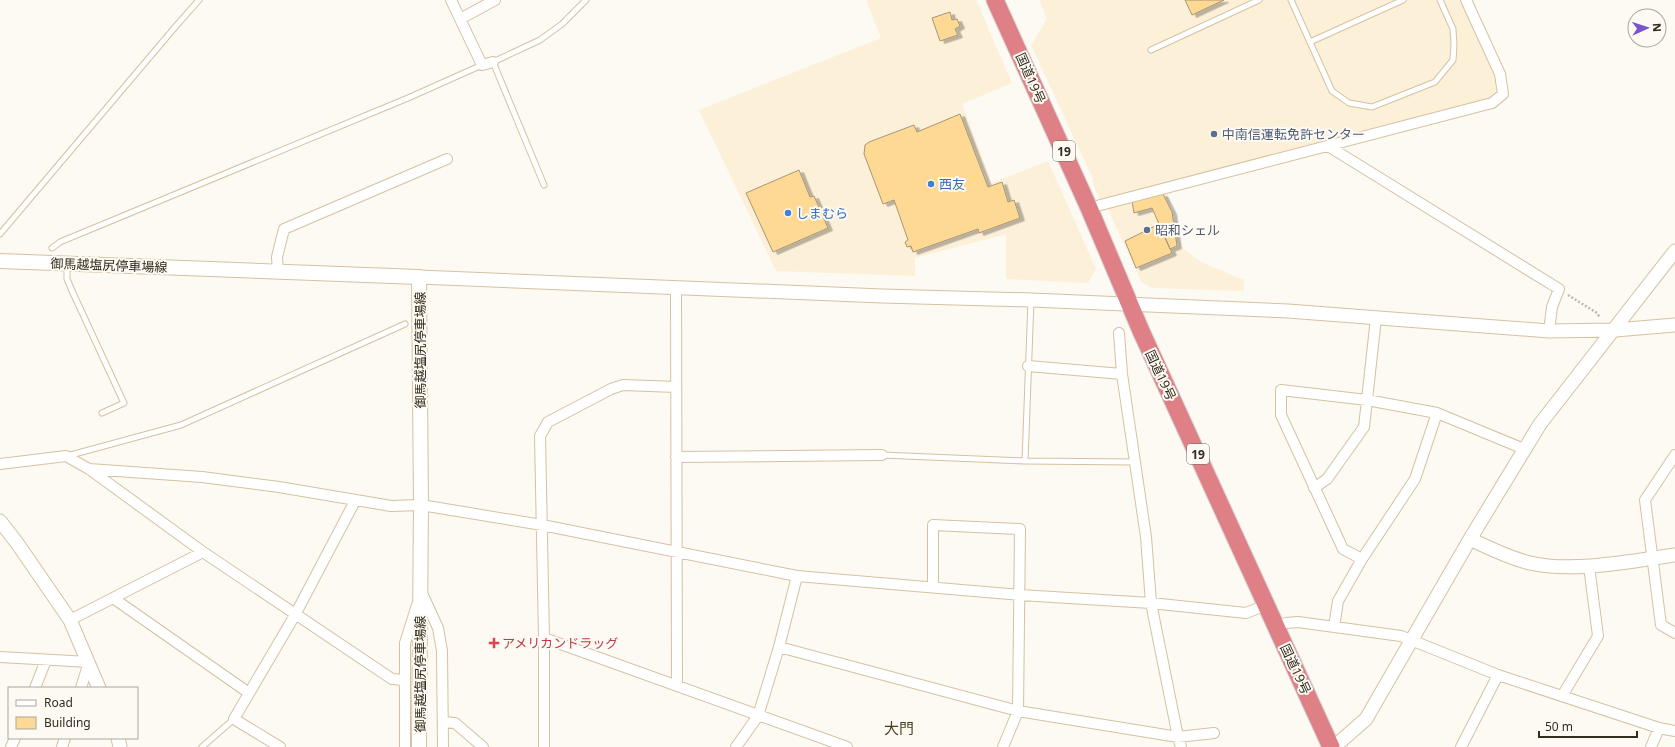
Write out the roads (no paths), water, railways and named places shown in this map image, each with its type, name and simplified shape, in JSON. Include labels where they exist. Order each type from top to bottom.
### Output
[{"type":"highway","name":"国道19号","points":[[995,0],[1089,208],[1129,304],[1276,627],[1333,747]]},
{"type":"main road","name":"御馬越塩尻停車場線","points":[[0,261],[419,277],[421,505],[421,591],[419,648],[420,747]]},
{"type":"street","points":[[451,0],[482,65],[493,62]]},
{"type":"street","points":[[460,19],[496,0]]},
{"type":"street","points":[[1089,208],[1492,103],[1503,94],[1500,74],[1466,0]]},
{"type":"street","points":[[1328,146],[1559,289],[1552,307],[1550,331]]},
{"type":"street","points":[[278,272],[277,256],[284,229],[447,159]]},
{"type":"street","points":[[1333,747],[1366,719],[1470,540],[1540,424],[1615,330],[1675,251]]},
{"type":"street","points":[[419,277],[676,286],[882,296],[1288,310],[1550,331],[1615,330],[1675,325]]},
{"type":"street","points":[[676,286],[677,685]]},
{"type":"street","points":[[1314,488],[1327,480],[1364,427],[1376,318]]},
{"type":"street","points":[[1119,333],[1122,374],[1146,537],[1151,603],[1181,747]]},
{"type":"street","points":[[1028,366],[1122,374]]},
{"type":"street","points":[[544,747],[544,638],[540,436],[548,422],[611,389],[623,385],[676,387]]},
{"type":"street","points":[[1362,559],[1343,549],[1281,415],[1281,390],[1367,400],[1436,413],[1524,449]]},
{"type":"street","points":[[1334,627],[1338,601],[1362,559],[1415,479],[1436,413]]},
{"type":"street","points":[[676,457],[882,455]]},
{"type":"street","points":[[1675,455],[1671,469],[1646,500],[1661,625],[1675,633]]},
{"type":"street","points":[[0,464],[66,456],[89,469],[203,552],[392,679],[404,680]]},
{"type":"street","points":[[89,469],[202,477],[279,487],[391,506],[421,505],[542,525],[797,576],[1020,595],[1151,603],[1246,613],[1266,605]]},
{"type":"street","points":[[280,747],[234,719],[295,614],[355,501]]},
{"type":"street","points":[[0,521],[70,620],[99,687]]},
{"type":"street","points":[[933,587],[933,525],[1020,529],[1018,711],[1003,747]]},
{"type":"street","points":[[1470,540],[1530,563],[1559,566],[1589,566],[1675,556]]},
{"type":"street","points":[[70,620],[203,552]]},
{"type":"street","points":[[1562,696],[1598,636],[1589,566]]},
{"type":"street","points":[[736,747],[758,716],[779,647],[797,576]]},
{"type":"street","points":[[405,747],[405,643],[421,591]]},
{"type":"street","points":[[421,591],[438,628],[441,644],[443,747]]},
{"type":"street","points":[[113,598],[249,693]]},
{"type":"street","points":[[1276,627],[1286,623],[1298,622],[1401,636],[1498,675],[1659,728],[1675,731]]},
{"type":"street","points":[[544,638],[847,747]]},
{"type":"street","points":[[779,647],[1018,711],[1178,737],[1214,733]]},
{"type":"street","points":[[0,658],[89,662]]},
{"type":"street","points":[[35,687],[46,660]]},
{"type":"street","points":[[81,687],[89,662]]},
{"type":"street","points":[[1461,747],[1498,675]]},
{"type":"street","points":[[443,722],[455,723],[483,747]]},
{"type":"street","points":[[1651,747],[1659,728]]},
{"type":"lane","points":[[0,234],[199,0]]},
{"type":"lane","points":[[544,185],[493,62],[540,40],[562,24],[586,0]]},
{"type":"lane","points":[[1151,50],[1259,0]]},
{"type":"lane","points":[[1291,0],[1332,90],[1349,103],[1372,107],[1435,82],[1452,60],[1454,45],[1453,29],[1440,0]]},
{"type":"lane","points":[[1310,42],[1403,0]]},
{"type":"lane","points":[[52,248],[60,242],[394,104],[482,65]]},
{"type":"lane","points":[[67,264],[68,279],[73,293],[124,403],[102,413]]},
{"type":"lane","points":[[1025,461],[1031,300]]},
{"type":"lane","points":[[66,456],[181,425],[405,324]]},
{"type":"lane","points":[[882,455],[1025,461],[1136,462]]},
{"type":"lane","points":[[202,747],[234,719]]},
{"type":"place","name":"中南信運転免許センター","points":[[1214,134]]},
{"type":"place","name":"西友","points":[[931,184]]},
{"type":"place","name":"しまむら","points":[[788,213]]},
{"type":"place","name":"昭和シェル","points":[[1147,230]]},
{"type":"place","name":"アメリカンドラッグ","points":[[494,643]]},
{"type":"district","name":"大門","points":[[899,728]]}]
